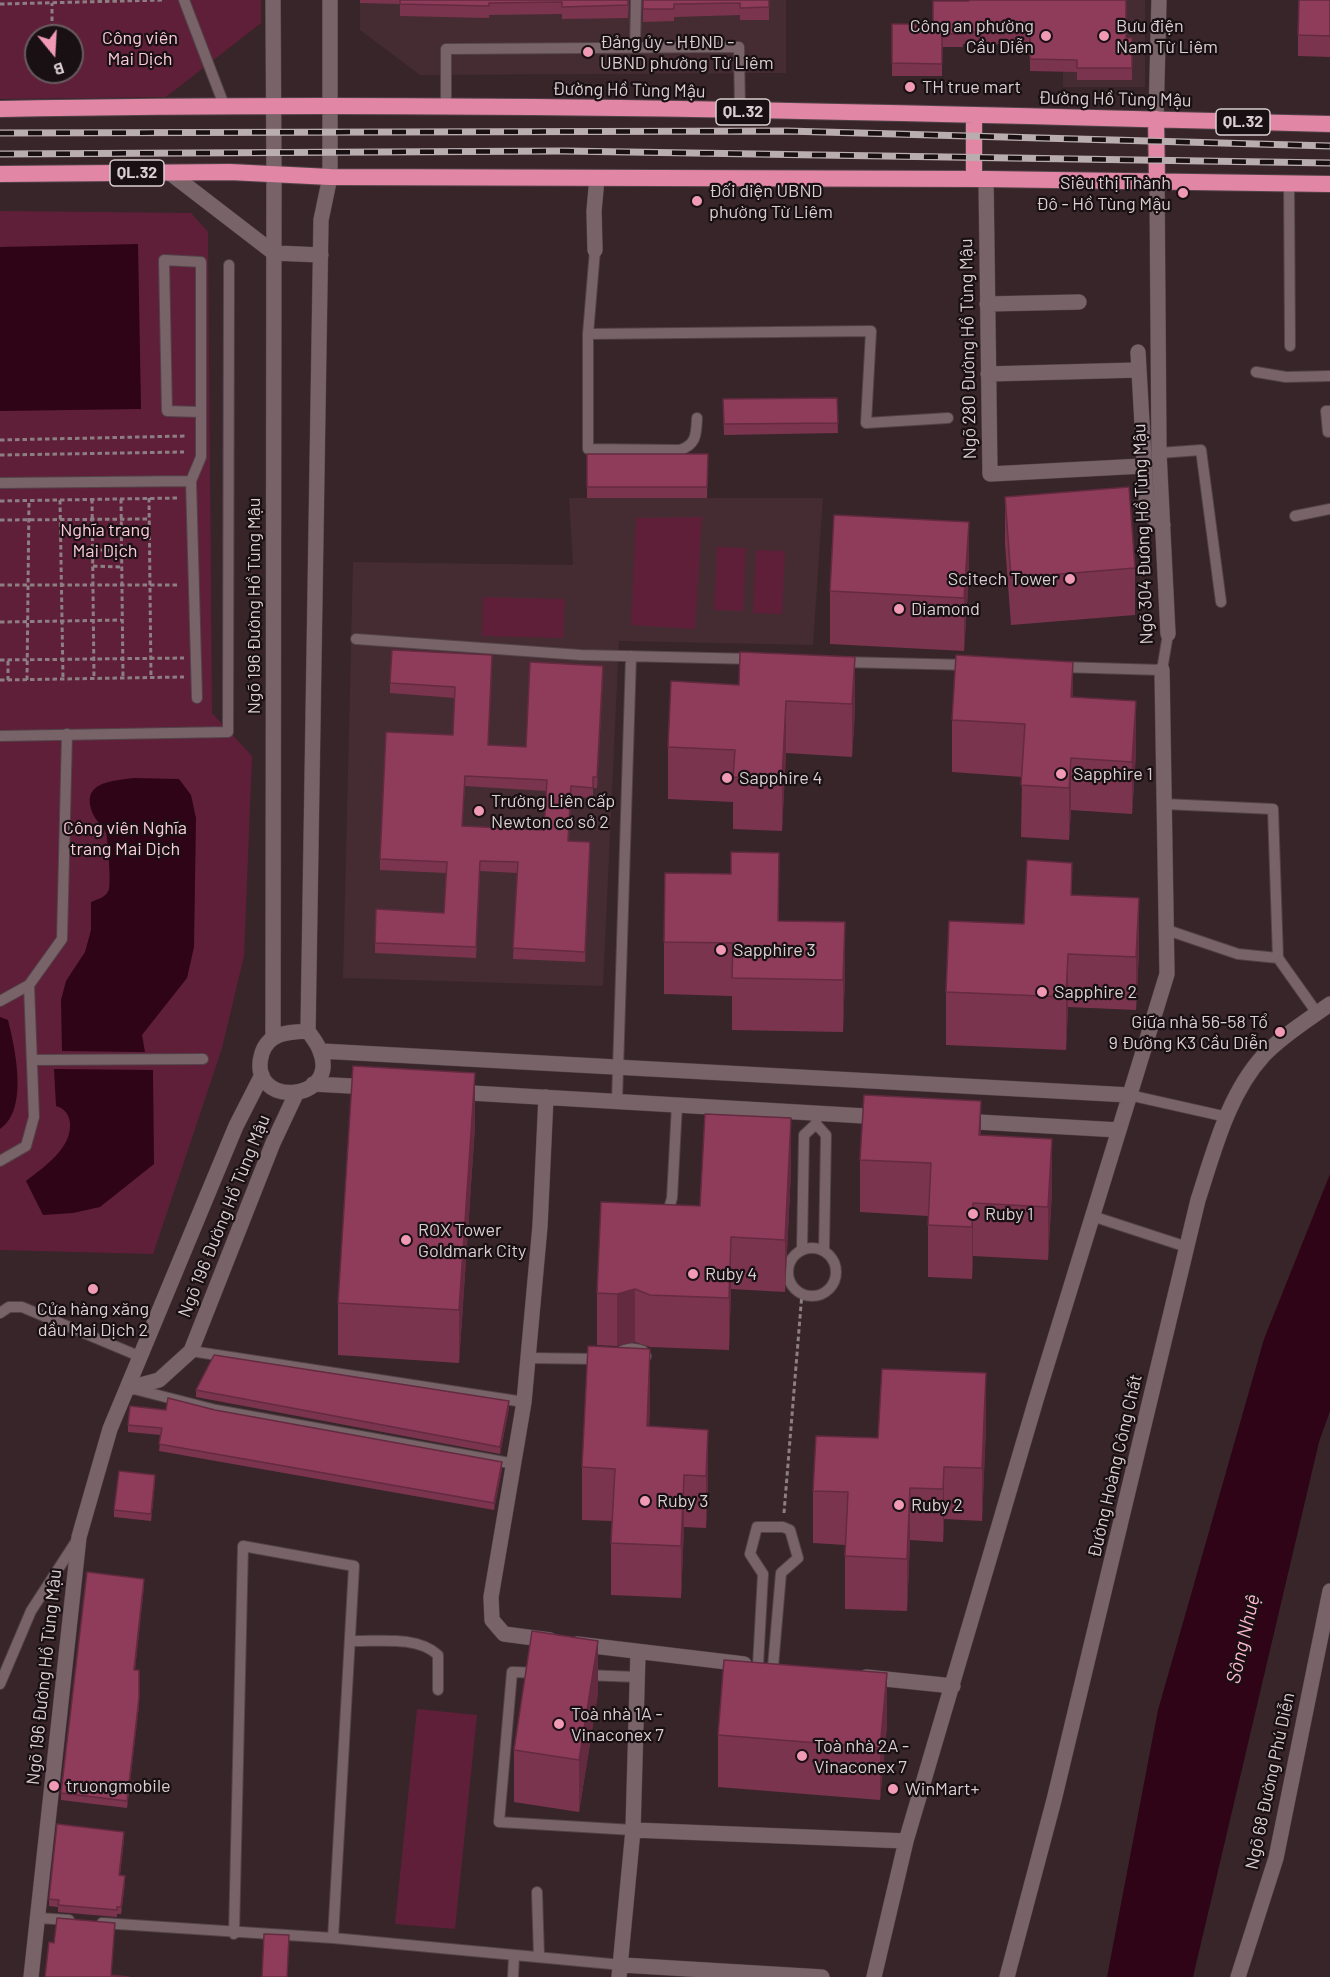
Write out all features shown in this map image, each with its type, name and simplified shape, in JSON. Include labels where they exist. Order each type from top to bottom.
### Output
[{"type":"highway","name":"Đường Hồ Tùng Mậu","points":[[0,109],[224,105],[446,107],[1330,124]]},
{"type":"highway","points":[[974,116],[980,179]]},
{"type":"highway","points":[[1156,119],[1157,181]]},
{"type":"highway","name":"QL.32","points":[[0,174],[170,173],[330,177],[980,179],[1330,184]]},
{"type":"street","name":"Ngõ 196 Đường Hồ Tùng Mậu","points":[[273,0],[273,1037]]},
{"type":"street","points":[[308,1031],[286,1032],[273,1037],[264,1048],[260,1061],[262,1075],[270,1086],[282,1093],[296,1094],[313,1084],[319,1079],[323,1065],[321,1051],[308,1031],[321,220],[330,177],[330,0]]},
{"type":"street","points":[[1156,119],[1159,0]]},
{"type":"street","points":[[170,173],[274,254],[321,255]]},
{"type":"street","points":[[595,250],[594,211],[597,177]]},
{"type":"street","name":"Ngõ 280 Đường Hồ Tùng Mậu","points":[[980,179],[987,304],[990,474],[1143,466]]},
{"type":"street","name":"Ngõ 304 Đường Hồ Tùng Mậu","points":[[1157,181],[1159,453],[1168,634]]},
{"type":"street","points":[[987,304],[1079,302]]},
{"type":"street","points":[[1138,352],[1143,466],[1148,513],[1162,525]]},
{"type":"street","points":[[988,374],[1138,370]]},
{"type":"street","name":"Ngõ 304 Đường Hồ Tùng Mậu","points":[[874,1977],[906,1841],[1092,1216],[1167,974],[1162,670]]},
{"type":"street","name":"Đường Hoàng Công Chất","points":[[1007,1977],[1054,1800],[1198,1200],[1227,1117],[1239,1092],[1264,1055],[1330,1004]]},
{"type":"street","points":[[321,1051],[618,1068],[895,1100],[1130,1095]]},
{"type":"street","name":"Ngõ 196 Đường Hồ Tùng Mậu","points":[[31,1977],[79,1537],[110,1429],[129,1388],[236,1126],[262,1075]]},
{"type":"street","points":[[313,1084],[383,1088]]},
{"type":"street","points":[[441,1092],[677,1105],[817,1118],[895,1100]]},
{"type":"street","name":"Ngõ 196 Đường Hồ Tùng Mậu","points":[[129,1388],[159,1380],[191,1351],[273,1143],[296,1094]]},
{"type":"street","points":[[546,1098],[540,1226],[524,1402],[491,1597],[492,1620],[504,1634],[772,1667]]},
{"type":"street","points":[[942,1120],[1119,1130]]},
{"type":"street","name":"Ngõ 68 Đường Phú Diễn","points":[[1238,1977],[1276,1858],[1330,1591]]},
{"type":"street","points":[[638,1652],[633,1830],[620,1971],[822,1977]]},
{"type":"street","points":[[852,1675],[953,1686]]},
{"type":"street","points":[[633,1830],[906,1841]]},
{"type":"lane","points":[[184,0],[224,105]]},
{"type":"lane","points":[[635,48],[636,0]]},
{"type":"lane","points":[[446,107],[446,49],[740,47],[740,112]]},
{"type":"lane","points":[[1289,183],[1290,346]]},
{"type":"lane","points":[[595,250],[588,334],[588,449],[680,450],[691,446],[696,439],[697,418]]},
{"type":"lane","points":[[197,698],[191,481],[201,457],[201,262],[164,260],[167,411],[200,412]]},
{"type":"lane","points":[[0,736],[228,732],[229,265]]},
{"type":"lane","points":[[588,334],[871,331],[866,423],[948,418]]},
{"type":"lane","points":[[1138,352],[1158,351]]},
{"type":"lane","points":[[1256,372],[1286,377],[1330,376]]},
{"type":"lane","points":[[1328,432],[1326,411],[1330,411]]},
{"type":"lane","points":[[1159,453],[1201,450],[1221,602]]},
{"type":"lane","points":[[0,483],[191,481]]},
{"type":"lane","points":[[1295,516],[1330,509]]},
{"type":"lane","name":"Ngõ 304 Đường Hồ Tùng Mậu","points":[[1162,670],[1168,634]]},
{"type":"lane","points":[[356,639],[631,656],[761,660]]},
{"type":"lane","points":[[617,1101],[631,656]]},
{"type":"lane","points":[[832,661],[985,665]]},
{"type":"lane","points":[[1044,667],[1162,670]]},
{"type":"lane","points":[[0,1001],[28,985],[62,939],[68,734]]},
{"type":"lane","points":[[1164,804],[1273,809],[1278,958],[1317,1014]]},
{"type":"lane","points":[[1167,930],[1238,954],[1278,958]]},
{"type":"lane","points":[[0,1161],[26,1146],[34,1117],[28,985]]},
{"type":"lane","points":[[32,1060],[203,1059]]},
{"type":"lane","points":[[1130,1095],[1227,1117]]},
{"type":"lane","points":[[653,1220],[668,1212],[672,1198],[677,1105]]},
{"type":"lane","points":[[802,1250],[804,1135],[817,1118],[826,1135],[824,1251]]},
{"type":"lane","points":[[1092,1216],[1187,1247]]},
{"type":"lane","points":[[809,1248],[824,1251],[834,1263],[835,1279],[825,1292],[817,1295],[802,1293],[795,1289],[788,1276],[791,1261],[802,1250],[809,1248]]},
{"type":"lane","points":[[0,1313],[9,1307],[21,1307],[141,1357]]},
{"type":"lane","points":[[528,1358],[616,1361],[621,1351],[632,1347],[644,1350],[649,1360],[645,1370]]},
{"type":"lane","points":[[191,1351],[524,1402]]},
{"type":"lane","points":[[129,1388],[216,1410],[515,1464]]},
{"type":"lane","points":[[757,1527],[783,1527],[790,1530],[798,1558],[781,1573],[772,1667],[763,1574],[750,1554],[757,1527]]},
{"type":"lane","points":[[0,1684],[31,1611],[79,1537]]},
{"type":"lane","points":[[234,1934],[243,1546],[354,1566],[333,1938]]},
{"type":"lane","points":[[350,1641],[415,1643],[430,1647],[438,1655],[438,1690]]},
{"type":"lane","points":[[546,1673],[512,1672],[499,1822],[633,1830]]},
{"type":"lane","points":[[569,1674],[637,1677]]},
{"type":"lane","points":[[537,1892],[539,1957]]},
{"type":"lane","points":[[39,1918],[234,1934],[333,1938],[539,1957],[620,1971]]},
{"type":"lane","points":[[513,1977],[514,1956]]},
{"type":"path","points":[[0,4],[163,0]]},
{"type":"path","points":[[52,3],[52,24]]},
{"type":"path","points":[[0,440],[186,436]]},
{"type":"path","points":[[0,455],[184,452]]},
{"type":"path","points":[[149,498],[151,678]]},
{"type":"path","points":[[0,501],[179,498]]},
{"type":"path","points":[[121,499],[123,678]]},
{"type":"path","points":[[27,680],[29,500]]},
{"type":"path","points":[[60,500],[63,679]]},
{"type":"path","points":[[92,500],[94,679]]},
{"type":"path","points":[[0,520],[149,519]]},
{"type":"path","points":[[92,550],[121,550]]},
{"type":"path","points":[[92,566],[121,567]]},
{"type":"path","points":[[0,585],[190,585]]},
{"type":"path","points":[[0,622],[122,620]]},
{"type":"path","points":[[0,660],[192,658]]},
{"type":"path","points":[[8,660],[8,680]]},
{"type":"path","points":[[0,680],[191,677]]},
{"type":"path","points":[[783,1527],[802,1293]]},
{"type":"shaded area","name":"Đảng ủy - HĐND - UBND phường Từ Liêm","points":[[360,0],[786,0],[786,73],[420,75],[360,30]]},
{"type":"shaded area","name":"Bưu điện Nam Từ Liêm","points":[[1063,0],[1145,0],[1145,87],[1063,87]]},
{"type":"shaded area","name":"Trường Liên cấp Newton cơ sở 2","points":[[569,498],[823,498],[813,645],[619,641],[603,986],[343,978],[353,562],[573,565]]},
{"type":"green space","name":"Công viên Mai Dịch","points":[[0,0],[261,0],[261,23],[166,97],[0,99]]},
{"type":"green space","points":[[0,211],[191,213],[208,232],[212,713],[252,756],[244,956],[222,1048],[153,1254],[0,1250]]},
{"type":"green space","points":[[702,517],[695,629],[631,625],[636,518]]},
{"type":"green space","points":[[717,547],[746,548],[743,611],[714,610]]},
{"type":"green space","points":[[756,550],[785,551],[782,614],[753,613]]},
{"type":"green space","points":[[483,597],[565,599],[563,638],[482,636]]},
{"type":"green space","points":[[417,1709],[477,1715],[455,1929],[395,1924]]},
{"type":"water","points":[[138,244],[141,409],[0,411],[0,247]]},
{"type":"water","points":[[134,778],[179,779],[191,795],[196,818],[194,947],[187,978],[142,1035],[145,1052],[62,1051],[61,1000],[66,981],[85,952],[91,930],[91,902],[106,894],[110,885],[106,833],[93,814],[90,803],[91,795],[94,789],[107,782]]},
{"type":"water","points":[[0,1017],[8,1020],[18,1078],[14,1108],[9,1120],[0,1129]]},
{"type":"water","points":[[54,1069],[153,1070],[154,1164],[100,1207],[73,1213],[43,1215],[26,1181],[62,1149],[70,1123],[66,1112],[56,1106]]},
{"type":"water","name":"Sông Nhuệ","points":[[1330,1174],[1330,1411],[1319,1442],[1193,1977],[1107,1977],[1158,1710],[1264,1339]]},
{"type":"building","points":[[400,0],[628,0],[628,5],[562,7],[562,2],[489,3],[489,6],[400,4]]},
{"type":"building","points":[[643,0],[769,0],[769,7],[740,8],[740,3],[674,4],[674,9],[643,9]]},
{"type":"building","points":[[1126,0],[1126,38],[1132,38],[1132,68],[1077,68],[1077,60],[1030,59],[1030,32],[942,34],[942,64],[892,63],[892,24],[933,24],[933,1]]},
{"type":"building","points":[[1299,0],[1330,0],[1330,36],[1298,35]]},
{"type":"building","points":[[837,398],[838,423],[724,424],[723,399]]},
{"type":"building","points":[[587,454],[708,454],[707,487],[587,487]]},
{"type":"building","points":[[1129,487],[1135,568],[1011,578],[1005,497]]},
{"type":"building","points":[[834,515],[969,522],[964,598],[830,591]]},
{"type":"building","points":[[392,650],[492,655],[488,745],[526,747],[530,662],[603,666],[597,777],[593,777],[593,788],[571,786],[568,841],[590,842],[585,952],[513,948],[518,862],[480,861],[476,947],[375,943],[376,909],[444,913],[447,862],[380,859],[386,732],[453,735],[455,687],[390,683]],"holes":[[[465,776],[547,780],[544,830],[462,826]]]},
{"type":"building","points":[[740,652],[855,657],[852,704],[786,701],[782,779],[733,777],[735,750],[668,747],[671,681],[739,685]]},
{"type":"building","points":[[956,655],[1073,662],[1071,697],[1136,701],[1132,762],[1071,758],[1069,788],[1021,785],[1025,724],[952,720]]},
{"type":"building","points":[[731,852],[779,853],[778,921],[845,922],[843,980],[732,978],[733,943],[664,942],[665,873],[731,874]]},
{"type":"building","points":[[1027,860],[1072,863],[1071,895],[1139,898],[1136,957],[1068,954],[1066,997],[946,992],[949,921],[1024,924]]},
{"type":"building","name":"ROX Tower Goldmark City","points":[[353,1066],[475,1073],[459,1310],[338,1303]]},
{"type":"building","points":[[864,1095],[981,1101],[979,1135],[1052,1139],[1048,1207],[973,1203],[972,1227],[928,1225],[931,1163],[860,1160]]},
{"type":"building","points":[[705,1114],[791,1118],[785,1240],[731,1237],[729,1298],[650,1295],[635,1289],[617,1294],[597,1293],[601,1202],[700,1206]]},
{"type":"building","points":[[588,1346],[650,1349],[647,1426],[708,1430],[706,1476],[684,1475],[681,1546],[611,1543],[615,1469],[582,1467]]},
{"type":"building","points":[[214,1355],[509,1401],[500,1447],[196,1390]]},
{"type":"building","points":[[882,1369],[986,1373],[982,1468],[944,1467],[943,1489],[910,1488],[907,1559],[845,1556],[848,1492],[813,1491],[816,1436],[878,1438]]},
{"type":"building","points":[[168,1398],[215,1410],[502,1462],[494,1503],[159,1444],[162,1428],[128,1425],[130,1406],[166,1410]]},
{"type":"building","points":[[119,1471],[155,1475],[151,1514],[114,1510]]},
{"type":"building","points":[[87,1572],[144,1579],[134,1670],[139,1670],[139,1698],[127,1801],[61,1793]]},
{"type":"building","points":[[532,1631],[598,1641],[579,1760],[514,1750]]},
{"type":"building","points":[[724,1660],[887,1673],[880,1748],[718,1735]]},
{"type":"building","points":[[57,1824],[124,1832],[119,1875],[125,1876],[121,1907],[117,1907],[117,1910],[58,1905],[59,1900],[49,1899]]},
{"type":"building","points":[[57,1918],[115,1923],[111,1975],[129,1977],[45,1977],[49,1942],[54,1943]]},
{"type":"building","points":[[264,1934],[289,1935],[287,1977],[262,1977]]},
{"type":"railway","points":[[0,133],[787,131],[1330,146]]},
{"type":"railway","points":[[0,154],[564,151],[1330,163]]},
{"type":"place","name":"Công an phường Cầu Diễn","points":[[1046,36]]},
{"type":"place","name":"Bưu điện Nam Từ Liêm","points":[[1104,36]]},
{"type":"place","name":"Đảng ủy - HĐND - UBND phường Từ Liêm","points":[[588,52]]},
{"type":"place","name":"TH true mart","points":[[910,87]]},
{"type":"place","name":"Siêu thị Thành Đô - Hồ Tùng Mậu","points":[[1183,193]]},
{"type":"place","name":"Đối diện UBND phường Từ Liêm","points":[[697,201]]},
{"type":"place","name":"Scitech Tower","points":[[1070,579]]},
{"type":"place","name":"Diamond","points":[[899,609]]},
{"type":"place","name":"Sapphire 1","points":[[1061,774]]},
{"type":"place","name":"Sapphire 4","points":[[727,778]]},
{"type":"place","name":"Trường Liên cấp Newton cơ sở 2","points":[[479,811]]},
{"type":"place","name":"Sapphire 3","points":[[721,950]]},
{"type":"place","name":"Sapphire 2","points":[[1042,992]]},
{"type":"place","name":"Giữa nhà 56-58 Tổ 9 Đường K3 Cầu Diễn","points":[[1280,1032]]},
{"type":"place","name":"Ruby 1","points":[[973,1214]]},
{"type":"place","name":"ROX Tower Goldmark City","points":[[406,1240]]},
{"type":"place","name":"Ruby 4","points":[[693,1274]]},
{"type":"place","name":"Cửa hàng xăng dầu Mai Dịch 2","points":[[93,1289]]},
{"type":"place","name":"Ruby 3","points":[[645,1501]]},
{"type":"place","name":"Ruby 2","points":[[899,1505]]},
{"type":"place","name":"Toà nhà 1A - Vinaconex 7","points":[[559,1724]]},
{"type":"place","name":"Toà nhà 2A - Vinaconex 7","points":[[802,1756]]},
{"type":"place","name":"truongmobile","points":[[54,1786]]},
{"type":"place","name":"WinMart+","points":[[893,1789]]},
{"type":"park label","name":"Nghĩa trang Mai Dịch","points":[[105,540]]},
{"type":"park label","name":"Công viên Nghĩa trang Mai Dịch","points":[[125,838]]}]
